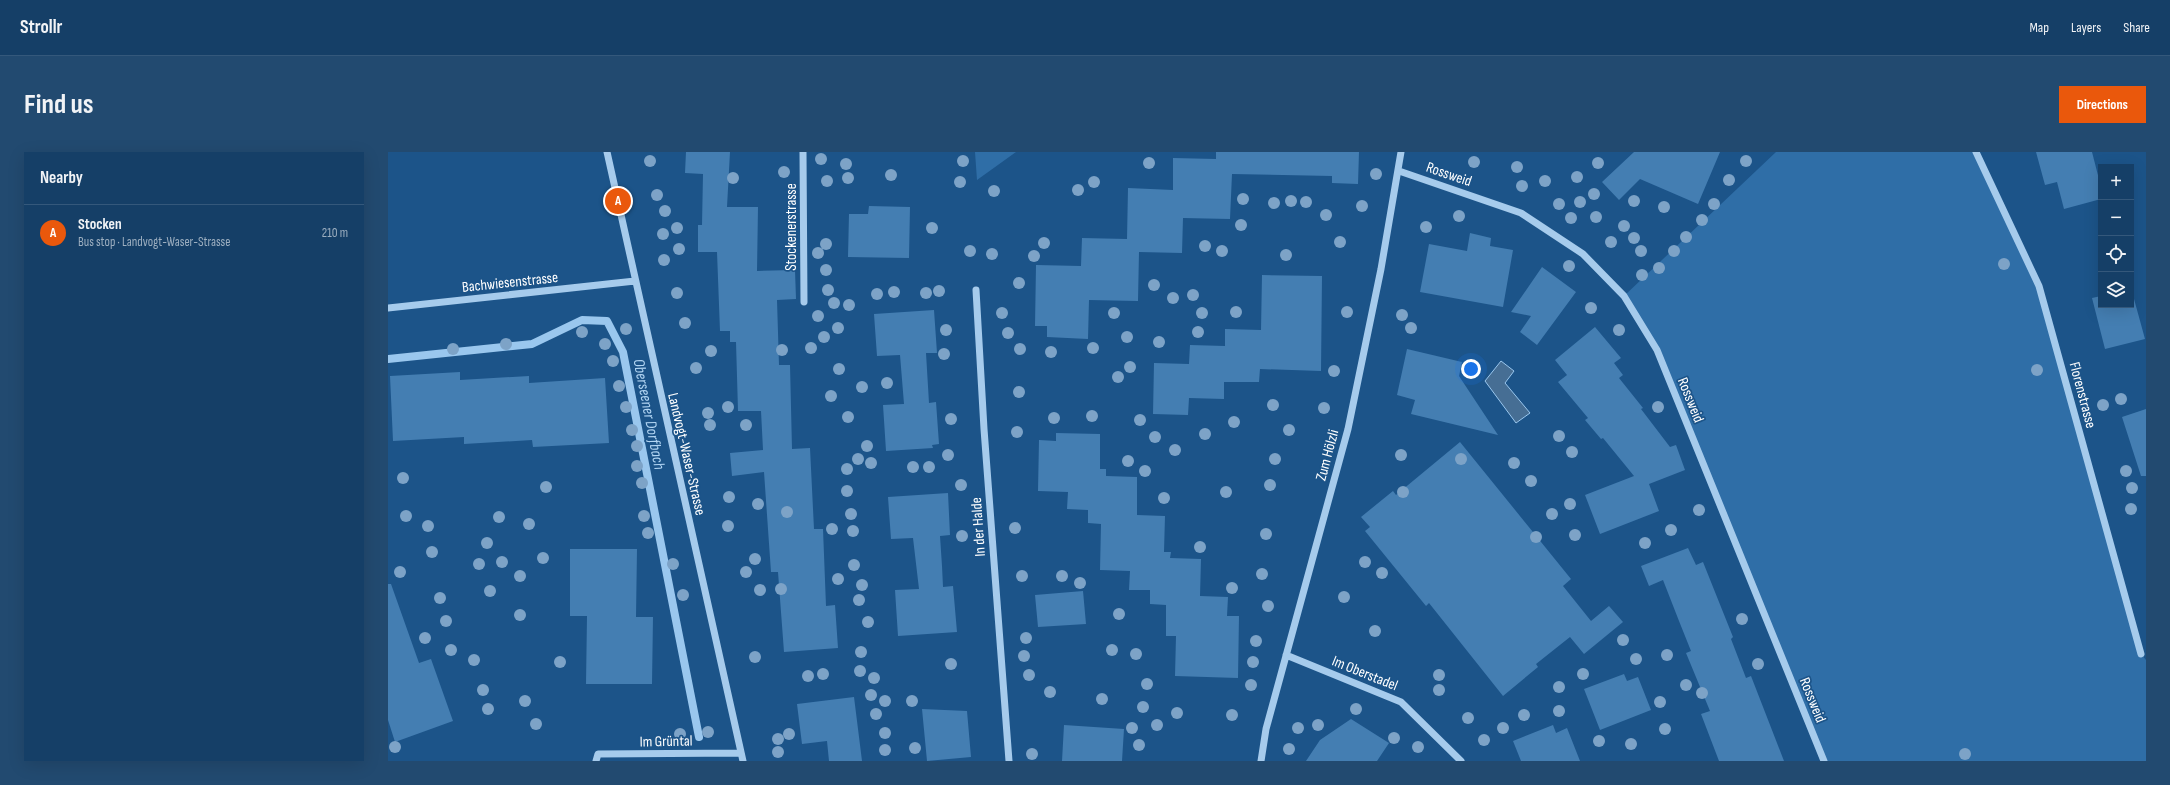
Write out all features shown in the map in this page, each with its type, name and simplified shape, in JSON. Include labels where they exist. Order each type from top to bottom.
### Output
[{"type":"street","name":"Landvogt-Waser-Strasse","points":[[607,152],[743,761]]},
{"type":"street","name":"Stockenerstrasse","points":[[803,152],[804,302]]},
{"type":"street","name":"Zum Hölzli","points":[[1262,761],[1266,728],[1348,429],[1382,269],[1401,152]]},
{"type":"street","name":"Florenstrasse","points":[[1976,152],[2039,286],[2141,654]]},
{"type":"street","name":"Rossweid","points":[[1399,171],[1521,213],[1583,254],[1624,296],[1657,350],[1824,761]]},
{"type":"street","name":"Bachwiesenstrasse","points":[[388,308],[635,281]]},
{"type":"street","name":"In der Halde","points":[[976,290],[984,422],[1010,761]]},
{"type":"street","name":"Im Oberstadel","points":[[1286,655],[1401,702],[1461,761]]},
{"type":"street","name":"Im Grüntal","points":[[596,761],[598,754],[741,753]]},
{"type":"shaded area","points":[[975,152],[1016,152],[977,180]]},
{"type":"shaded area","points":[[1776,152],[1976,152],[2039,286],[2141,654],[2146,660],[2146,761],[1824,761],[1657,350],[1624,296]]},
{"type":"shaded area","points":[[1501,361],[1514,371],[1505,383],[1530,413],[1516,423],[1485,381]]},
{"type":"building","points":[[686,152],[730,152],[727,207],[758,207],[757,271],[795,270],[796,299],[777,300],[779,365],[790,365],[792,449],[810,448],[814,529],[823,529],[826,606],[835,605],[838,648],[784,652],[778,572],[771,572],[764,472],[732,476],[730,453],[763,450],[761,411],[738,411],[736,342],[730,342],[730,331],[720,331],[717,252],[698,252],[698,225],[702,225],[703,174],[685,173]]},
{"type":"building","points":[[1216,152],[1359,152],[1358,184],[1332,183],[1332,176],[1232,174],[1230,219],[1183,218],[1182,253],[1139,252],[1138,301],[1089,300],[1088,339],[1047,337],[1047,326],[1035,326],[1036,265],[1081,266],[1082,238],[1127,239],[1128,188],[1173,190],[1173,158],[1216,159]]},
{"type":"building","points":[[1634,152],[1720,152],[1698,204],[1640,179],[1619,200],[1602,182]]},
{"type":"building","points":[[2036,152],[2092,152],[2098,175],[2098,200],[2064,209],[2057,182],[2045,185]]},
{"type":"building","points":[[869,206],[910,207],[909,258],[848,257],[849,214],[868,214]]},
{"type":"building","points":[[1470,233],[1491,238],[1490,246],[1513,250],[1503,307],[1420,292],[1429,244],[1467,251]]},
{"type":"building","points":[[1542,267],[1576,292],[1537,345],[1520,332],[1531,316],[1511,312]]},
{"type":"building","points":[[1262,275],[1322,276],[1321,371],[1260,369],[1259,382],[1224,382],[1224,399],[1189,398],[1188,415],[1153,414],[1154,363],[1189,364],[1190,345],[1225,346],[1225,329],[1261,330]]},
{"type":"building","points":[[2098,297],[2098,308],[2134,308],[2134,299],[2145,339],[2105,349],[2092,298]]},
{"type":"building","points":[[934,310],[937,353],[926,353],[929,403],[936,402],[939,444],[932,445],[933,448],[886,451],[883,405],[904,404],[900,355],[877,356],[874,314]]},
{"type":"building","points":[[1595,327],[1621,358],[1614,363],[1623,375],[1619,378],[1643,408],[1641,409],[1670,447],[1676,445],[1685,470],[1649,484],[1659,511],[1600,534],[1585,495],[1634,476],[1603,438],[1601,439],[1585,420],[1588,418],[1558,382],[1567,375],[1555,360]]},
{"type":"building","points":[[1407,349],[1462,362],[1459,376],[1498,435],[1411,414],[1415,400],[1397,395]]},
{"type":"building","points":[[460,372],[460,380],[529,376],[529,383],[605,378],[609,443],[533,447],[532,440],[464,444],[464,437],[393,441],[390,376]]},
{"type":"building","points":[[2146,409],[2146,476],[2141,476],[2122,417]]},
{"type":"building","points":[[1056,433],[1100,434],[1100,469],[1106,469],[1106,476],[1137,477],[1137,515],[1165,516],[1164,552],[1171,552],[1170,558],[1201,559],[1200,596],[1228,597],[1227,616],[1239,616],[1238,678],[1175,676],[1176,636],[1166,636],[1166,605],[1150,604],[1150,590],[1129,590],[1130,571],[1100,570],[1101,524],[1088,523],[1088,510],[1067,509],[1068,492],[1038,491],[1039,440],[1056,441]]},
{"type":"building","points":[[1460,442],[1571,579],[1563,586],[1591,621],[1609,606],[1623,622],[1584,654],[1570,637],[1536,664],[1538,667],[1503,696],[1429,603],[1426,606],[1365,531],[1370,527],[1361,517],[1393,491],[1396,495]]},
{"type":"building","points":[[948,493],[950,535],[940,536],[943,587],[953,586],[957,632],[898,636],[895,590],[919,589],[913,538],[891,539],[888,497]]},
{"type":"building","points":[[1688,548],[1696,565],[1703,562],[1733,637],[1731,639],[1746,678],[1751,676],[1784,761],[1719,761],[1701,714],[1710,711],[1686,653],[1691,651],[1663,580],[1649,586],[1641,566]]},
{"type":"building","points":[[570,549],[637,549],[636,617],[653,617],[652,684],[586,684],[587,616],[570,616]]},
{"type":"building","points":[[388,584],[391,584],[419,663],[431,659],[453,721],[395,742],[388,720]]},
{"type":"building","points":[[1083,591],[1086,624],[1038,627],[1035,595]]},
{"type":"building","points":[[1624,674],[1627,681],[1638,677],[1651,710],[1600,730],[1584,689]]},
{"type":"building","points":[[854,697],[862,761],[829,761],[827,741],[802,744],[797,704]]},
{"type":"building","points":[[922,709],[967,711],[971,757],[927,761]]},
{"type":"building","points":[[1351,719],[1389,743],[1377,761],[1306,761],[1320,740]]},
{"type":"building","points":[[1064,725],[1124,729],[1122,761],[1062,761]]},
{"type":"building","points":[[1553,725],[1556,733],[1567,728],[1580,761],[1521,761],[1513,741]]},
{"type":"waterway","name":"Oberseener Dorfbach","points":[[388,359],[532,344],[582,320],[607,321],[623,352],[699,737]]},
{"type":"place","name":"Stocken","points":[[618,201]]}]
